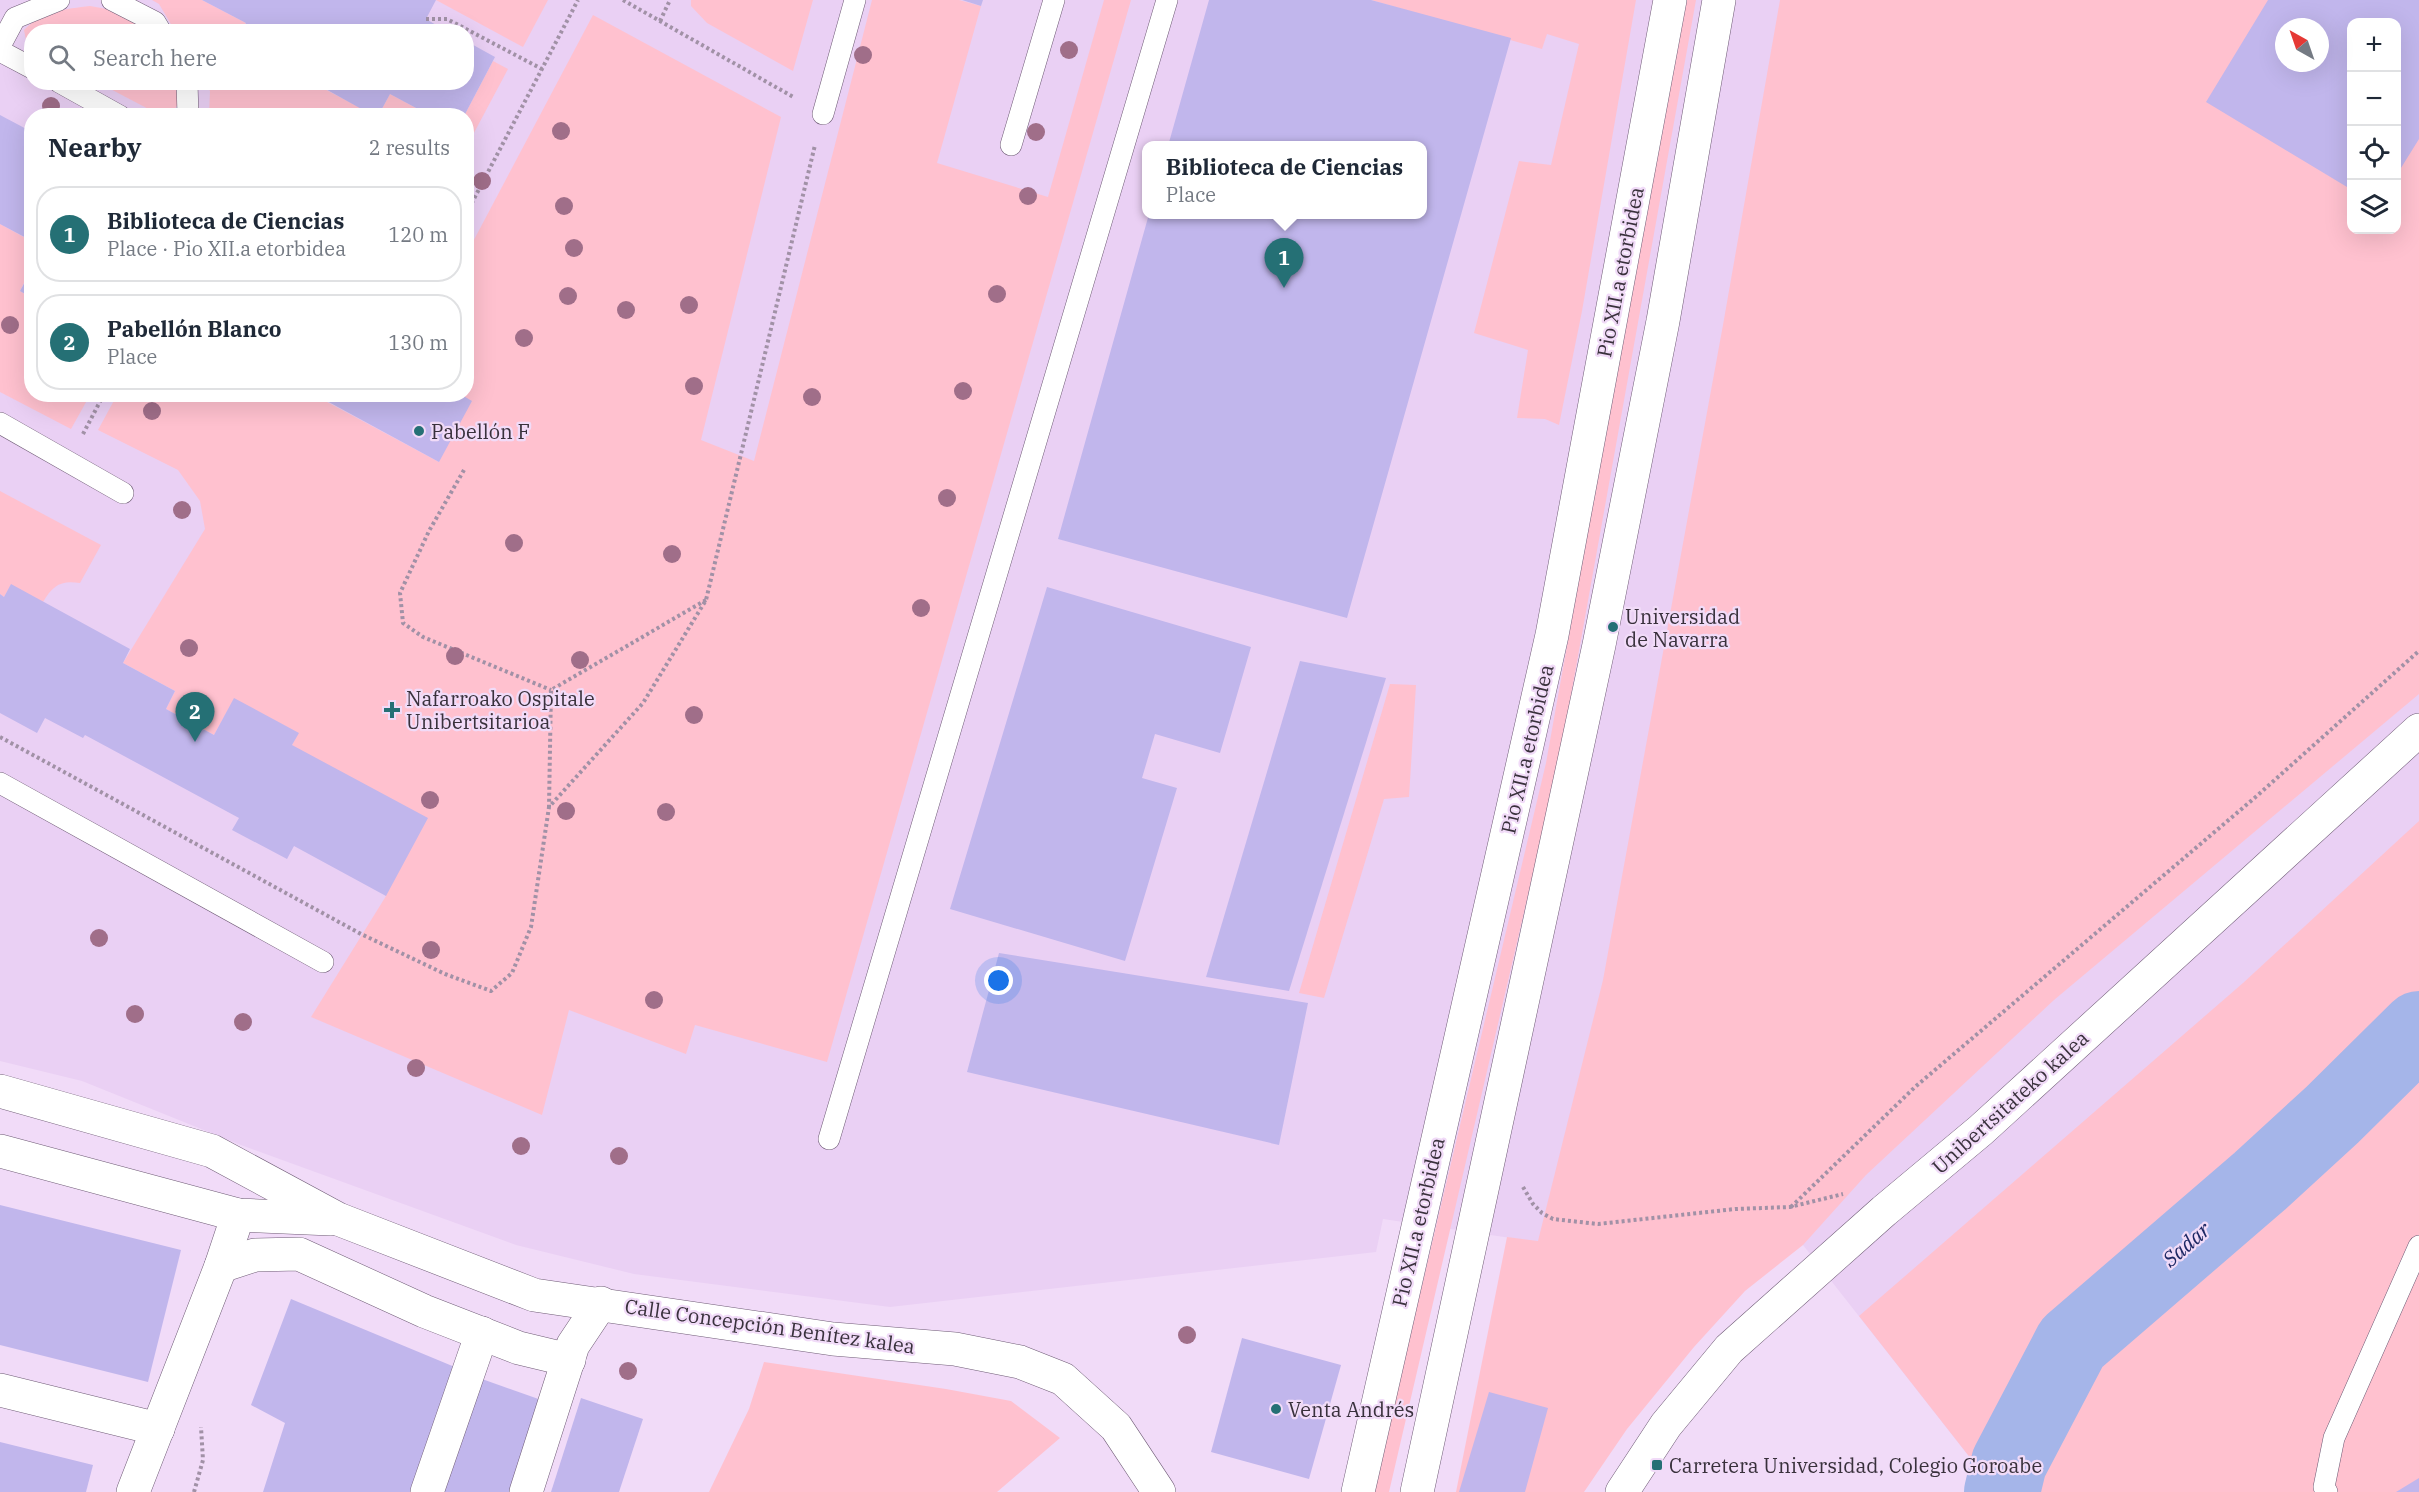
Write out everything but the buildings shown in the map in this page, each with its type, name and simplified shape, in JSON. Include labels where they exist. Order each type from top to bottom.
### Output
[{"type":"main road","name":"Pio XII.a etorbidea","points":[[1358,1492],[1552,635],[1670,0]]},
{"type":"main road","points":[[1417,1492],[1599,645],[1663,321],[1719,0]]},
{"type":"main road","name":"Unibertsitateko kalea","points":[[1623,1492],[1666,1425],[1729,1349],[1884,1211],[1981,1130],[2419,730]]},
{"type":"main road","name":"Calle Concepción Benítez kalea","points":[[0,1091],[212,1151],[338,1219],[534,1295],[601,1303],[833,1339],[955,1349],[1020,1362],[1063,1378],[1116,1426],[1159,1492]]},
{"type":"main road","name":"Calle Concepción Benítez kalea","points":[[0,1151],[238,1215],[338,1219]]},
{"type":"main road","points":[[134,1492],[221,1266],[238,1215]]},
{"type":"main road","points":[[221,1266],[255,1255],[299,1254],[424,1311],[519,1348],[569,1360]]},
{"type":"main road","points":[[526,1492],[573,1345],[601,1303]]},
{"type":"main road","points":[[427,1492],[482,1333]]},
{"type":"main road","points":[[0,1390],[159,1429]]},
{"type":"lane","points":[[0,46],[15,18],[59,0]]},
{"type":"lane","points":[[112,0],[156,24]]},
{"type":"lane","points":[[823,114],[855,0]]},
{"type":"lane","points":[[1011,144],[1054,0]]},
{"type":"lane","points":[[829,1139],[1167,0]]},
{"type":"lane","points":[[0,51],[24,64]]},
{"type":"lane","points":[[73,90],[106,108]]},
{"type":"lane","points":[[187,90],[188,108]]},
{"type":"lane","points":[[0,423],[123,493]]},
{"type":"lane","points":[[0,783],[323,962]]},
{"type":"lane","points":[[2327,1492],[2324,1487],[2334,1438],[2419,1246]]},
{"type":"path","points":[[474,199],[578,0]]},
{"type":"path","points":[[549,807],[643,703],[706,600],[823,114],[623,0]]},
{"type":"path","points":[[660,21],[670,0]]},
{"type":"path","points":[[426,19],[447,19],[456,24]]},
{"type":"path","points":[[474,33],[542,69]]},
{"type":"path","points":[[82,435],[100,402]]},
{"type":"path","points":[[464,470],[429,531],[400,593],[403,623],[423,637],[551,690]]},
{"type":"path","points":[[551,690],[706,600]]},
{"type":"path","points":[[1790,1207],[1915,1087],[2249,802],[2419,651]]},
{"type":"path","points":[[0,737],[361,934],[445,974],[491,991],[512,973],[531,927],[549,807],[551,690]]},
{"type":"path","points":[[1533,1204],[1553,1219],[1598,1224],[1735,1209],[1790,1207],[1853,1192]]},
{"type":"path","points":[[194,1492],[203,1460],[201,1424]]},
{"type":"shaded area","name":"Universidad de Navarra","points":[[0,0],[2419,0],[2419,1492],[1997,1492],[1803,1245],[1752,1233],[1538,1242],[1383,1219],[1376,1252],[890,1307],[634,1274],[516,1245],[241,1145],[82,1081],[0,1061]]},
{"type":"shaded area","points":[[152,0],[202,0],[246,23],[171,24],[159,4]]},
{"type":"shaded area","points":[[436,0],[548,0],[523,47]]},
{"type":"shaded area","points":[[691,0],[813,0],[793,71],[707,23],[691,6]]},
{"type":"shaded area","points":[[872,0],[959,0],[981,6],[937,163],[1048,197],[1104,0],[1131,0],[827,1062],[695,1025],[686,1054],[569,1010],[542,1115],[311,1017],[386,896],[292,745],[298,733],[234,699],[214,735],[166,709],[175,691],[123,663],[205,529],[200,501],[178,470],[98,430],[113,402],[327,402],[439,462],[458,402],[474,402],[474,240],[593,15],[781,117],[701,440],[754,461]]},
{"type":"shaded area","points":[[1371,0],[1636,0],[1582,311],[1559,425],[1545,419],[1517,418],[1528,350],[1474,333],[1519,161],[1551,165],[1579,44],[1547,34],[1542,49]]},
{"type":"shaded area","points":[[1683,0],[1696,0],[1559,762],[1389,1492],[1373,1492],[1546,763]]},
{"type":"shaded area","points":[[1780,0],[2419,0],[2419,694],[2054,1000],[1866,1175],[1803,1245],[1745,1291],[1694,1347],[1627,1429],[1584,1492],[1456,1492],[1507,1237],[1538,1241],[1603,980]]},
{"type":"shaded area","points":[[90,6],[115,11],[142,24],[31,24],[46,15]]},
{"type":"shaded area","points":[[493,61],[508,69],[474,133],[474,108],[468,108]]},
{"type":"shaded area","points":[[112,90],[176,90],[179,103],[175,108],[147,108]]},
{"type":"shaded area","points":[[326,90],[361,108],[209,108],[210,91]]},
{"type":"shaded area","points":[[390,94],[416,108],[382,108]]},
{"type":"shaded area","points":[[0,224],[24,237],[24,283],[20,291],[24,294],[24,402],[86,402],[71,429],[0,392]]},
{"type":"shaded area","points":[[0,491],[101,545],[80,583],[68,582],[58,585],[50,591],[43,602],[11,585],[4,597],[0,594]]},
{"type":"shaded area","points":[[1390,684],[1416,685],[1409,797],[1384,799],[1324,998],[1299,993]]},
{"type":"shaded area","points":[[2419,821],[2419,1492],[1997,1492],[1859,1316],[2243,983]]},
{"type":"shaded area","points":[[764,1362],[1011,1401],[1060,1438],[997,1492],[709,1492],[749,1409]]},
{"type":"waterway","name":"Sadar","points":[[2002,1492],[2009,1463],[2072,1343],[2260,1181],[2332,1115],[2419,1029]]},
{"type":"place","name":"Biblioteca de Ciencias","points":[[1284,288]]},
{"type":"place","name":"Pabellón F","points":[[419,431]]},
{"type":"place","name":"Universidad de Navarra","points":[[1613,627]]},
{"type":"place","name":"Nafarroako Ospitale Unibertsitarioa","points":[[392,710]]},
{"type":"place","name":"Pabellón Blanco","points":[[195,742]]},
{"type":"place","name":"Venta Andrés","points":[[1276,1409]]},
{"type":"place","name":"Carretera Universidad, Colegio Goroabe","points":[[1657,1465]]}]
